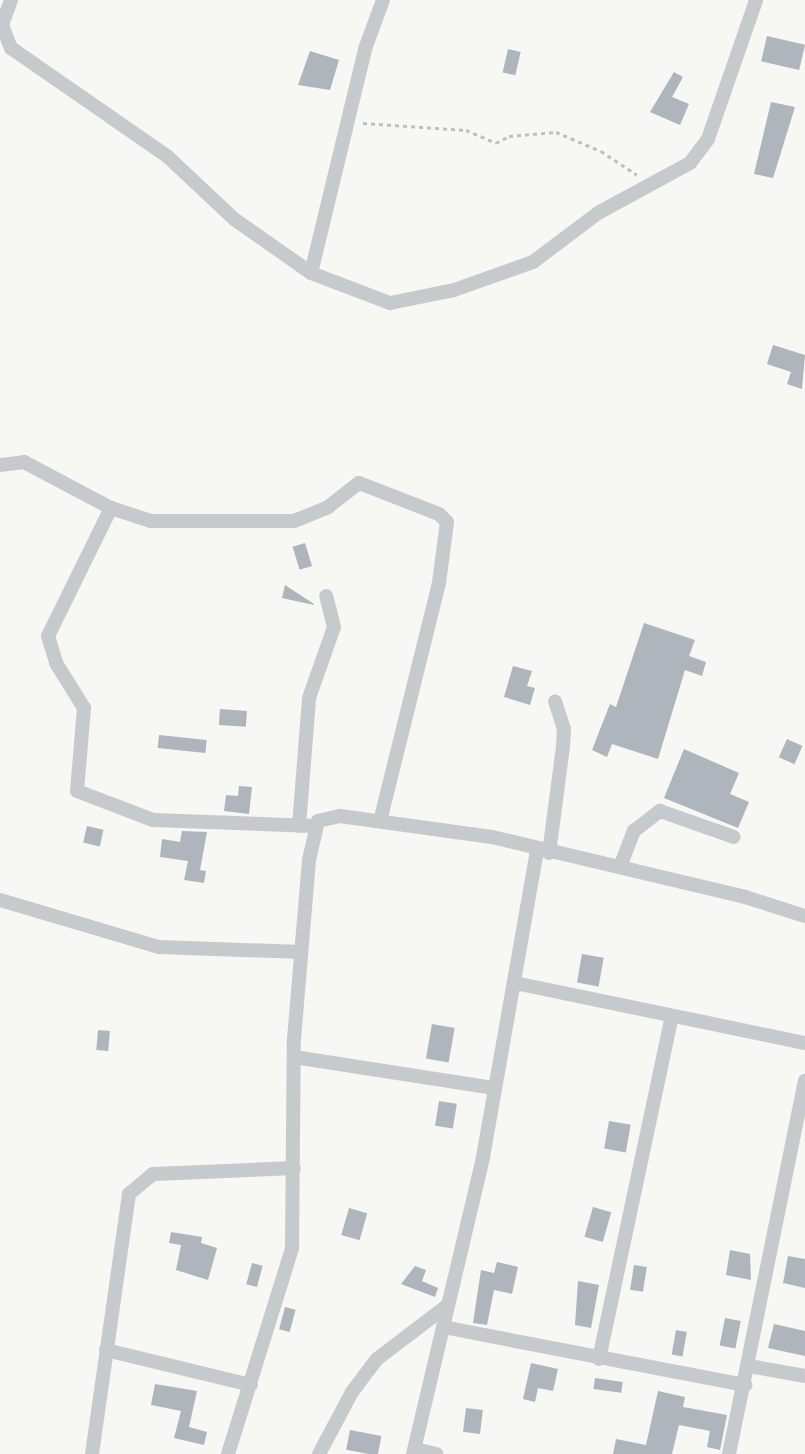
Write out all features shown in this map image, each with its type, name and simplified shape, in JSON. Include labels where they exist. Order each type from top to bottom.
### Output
[{"type":"street","points":[[11,0],[2,25],[11,48],[167,156],[234,219],[311,273],[390,303],[454,290],[533,262],[598,213],[690,163],[708,139],[756,0]]},
{"type":"street","points":[[311,273],[348,120],[383,0]]},
{"type":"street","points":[[0,464],[24,462],[111,508],[151,521],[294,521],[328,507],[359,483],[425,504],[447,522],[439,583],[380,821]]},
{"type":"street","points":[[111,508],[48,636],[56,663],[84,708],[77,791],[144,819],[315,826]]},
{"type":"street","points":[[299,826],[309,698],[334,627],[326,596]]},
{"type":"street","points":[[436,1454],[414,1451],[495,1088],[543,852],[564,738],[555,701]]},
{"type":"street","points":[[620,867],[634,831],[660,811],[734,837]]},
{"type":"street","points":[[228,1454],[292,1248],[294,1057],[301,952],[315,826],[325,817],[380,821],[492,837],[805,916]]},
{"type":"street","points":[[0,900],[159,947],[301,952]]},
{"type":"street","points":[[515,983],[671,1019],[805,1043]]},
{"type":"street","points":[[599,1359],[671,1019]]},
{"type":"street","points":[[294,1057],[495,1088]]},
{"type":"street","points":[[729,1454],[805,1081]]},
{"type":"street","points":[[92,1454],[129,1194],[138,1183],[175,1171],[294,1168]]},
{"type":"street","points":[[319,1454],[352,1392],[377,1359],[448,1305]]},
{"type":"street","points":[[443,1327],[745,1385]]},
{"type":"street","points":[[106,1350],[251,1385]]},
{"type":"street","points":[[749,1366],[805,1376]]},
{"type":"path","points":[[348,120],[466,130],[496,143],[509,136],[556,132],[614,158],[650,185]]},
{"type":"building","points":[[767,36],[805,45],[799,70],[761,61]]},
{"type":"building","points":[[508,49],[521,52],[515,75],[503,72]]},
{"type":"building","points":[[310,51],[339,60],[330,90],[298,85]]},
{"type":"building","points":[[674,72],[683,77],[672,97],[689,104],[680,125],[650,112]]},
{"type":"building","points":[[771,102],[795,107],[773,178],[754,174]]},
{"type":"building","points":[[773,345],[805,355],[802,389],[787,384],[791,372],[767,364]]},
{"type":"building","points":[[305,543],[312,566],[300,570],[293,547]]},
{"type":"building","points":[[285,585],[314,604],[314,605],[282,598]]},
{"type":"building","points":[[644,623],[695,640],[689,656],[706,662],[702,676],[685,670],[658,759],[612,744],[607,757],[592,750],[610,704],[616,707]]},
{"type":"building","points":[[513,666],[532,671],[527,686],[535,688],[530,705],[504,697]]},
{"type":"building","points":[[220,709],[247,711],[246,727],[219,725]]},
{"type":"building","points":[[159,735],[207,740],[205,753],[158,748]]},
{"type":"building","points":[[787,739],[803,746],[794,764],[779,757]]},
{"type":"building","points":[[684,749],[739,773],[730,794],[749,802],[738,828],[664,798]]},
{"type":"building","points":[[239,786],[252,787],[249,814],[224,811],[226,795],[238,796]]},
{"type":"building","points":[[87,826],[104,830],[100,846],[83,843]]},
{"type":"building","points":[[182,831],[207,832],[200,870],[206,871],[204,883],[184,880],[188,861],[160,857],[162,839],[180,842]]},
{"type":"building","points":[[582,954],[604,958],[599,986],[577,983]]},
{"type":"building","points":[[432,1024],[455,1028],[449,1062],[426,1058]]},
{"type":"building","points":[[98,1030],[110,1031],[108,1051],[96,1050]]},
{"type":"building","points":[[439,1101],[457,1104],[453,1129],[435,1126]]},
{"type":"building","points":[[609,1121],[631,1125],[626,1152],[604,1149]]},
{"type":"building","points":[[593,1207],[611,1212],[603,1242],[584,1237]]},
{"type":"building","points":[[349,1208],[367,1213],[360,1240],[341,1235]]},
{"type":"building","points":[[171,1232],[202,1237],[201,1243],[217,1248],[208,1280],[176,1270],[181,1245],[169,1243]]},
{"type":"building","points":[[730,1250],[750,1254],[751,1280],[726,1275]]},
{"type":"building","points":[[788,1256],[805,1259],[805,1288],[783,1283]]},
{"type":"building","points":[[497,1262],[518,1267],[512,1294],[494,1290],[487,1325],[473,1323],[481,1270],[494,1273]]},
{"type":"building","points":[[252,1263],[263,1266],[257,1287],[246,1284]]},
{"type":"building","points":[[634,1265],[647,1267],[643,1292],[630,1290]]},
{"type":"building","points":[[415,1266],[426,1270],[422,1281],[438,1288],[435,1297],[401,1284]]},
{"type":"building","points":[[578,1281],[599,1285],[591,1328],[575,1325]]},
{"type":"building","points":[[285,1307],[296,1310],[290,1332],[279,1329]]},
{"type":"building","points":[[725,1318],[741,1321],[735,1349],[720,1345]]},
{"type":"building","points":[[774,1324],[805,1331],[805,1356],[768,1348]]},
{"type":"building","points":[[676,1330],[687,1332],[682,1357],[672,1355]]},
{"type":"building","points":[[531,1363],[558,1369],[553,1391],[538,1388],[535,1402],[523,1399]]},
{"type":"building","points":[[595,1378],[623,1382],[621,1393],[593,1389]]},
{"type":"building","points":[[155,1384],[197,1391],[189,1427],[207,1432],[204,1445],[174,1438],[181,1411],[151,1405]]},
{"type":"building","points":[[658,1391],[685,1397],[683,1407],[727,1415],[720,1450],[707,1447],[710,1431],[679,1425],[672,1454],[613,1454],[616,1439],[646,1445]]},
{"type":"building","points":[[466,1408],[483,1410],[480,1434],[463,1432]]},
{"type":"building","points":[[350,1430],[381,1436],[378,1454],[346,1450]]}]
